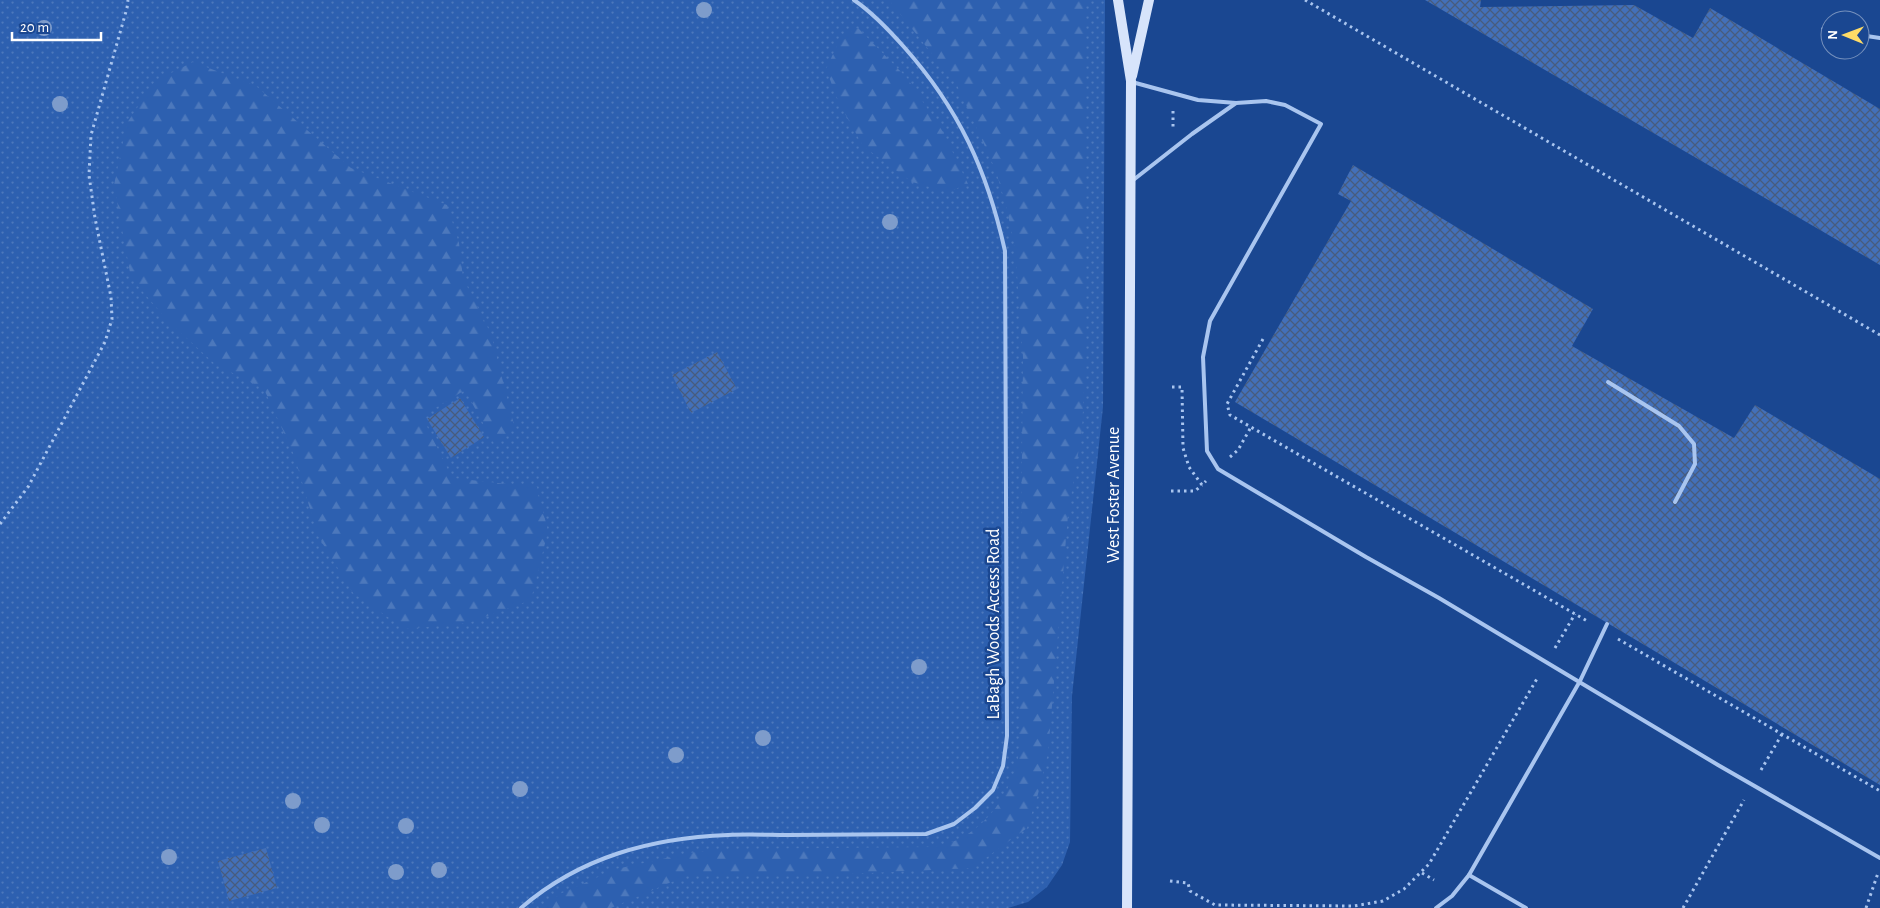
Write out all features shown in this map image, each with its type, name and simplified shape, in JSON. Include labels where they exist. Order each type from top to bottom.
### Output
[{"type":"main road","name":"West Foster Avenue","points":[[1118,0],[1131,81],[1127,908]]},
{"type":"main road","name":"West Foster Avenue","points":[[1131,81],[1149,0]]},
{"type":"lane","name":"LaBagh Woods Access Road","points":[[521,908],[542,889],[570,873],[607,856],[647,845],[728,835],[926,834],[954,824],[975,808],[993,790],[1004,766],[1007,736],[1005,251],[985,176],[956,115],[928,74],[876,17],[854,0]]},
{"type":"lane","points":[[1131,81],[1198,100],[1236,103],[1266,101],[1284,105],[1321,124],[1210,321],[1202,357],[1207,451],[1218,469],[1880,858]]},
{"type":"lane","points":[[1130,182],[1236,103]]},
{"type":"lane","points":[[1608,382],[1680,426],[1694,444],[1695,464],[1675,502]]},
{"type":"lane","points":[[1436,908],[1452,896],[1469,875],[1580,682],[1607,624]]},
{"type":"lane","points":[[1469,875],[1526,908]]},
{"type":"path","points":[[0,524],[28,486],[105,342],[112,319],[111,297],[95,218],[89,175],[91,135],[128,0]]},
{"type":"path","points":[[1306,0],[1880,335]]},
{"type":"path","points":[[1173,105],[1173,135]]},
{"type":"path","points":[[1263,339],[1227,404],[1230,414],[1880,791]]},
{"type":"path","points":[[1172,491],[1195,491],[1202,485]]},
{"type":"path","points":[[1170,881],[1188,883],[1190,891],[1215,905],[1354,906],[1383,900],[1404,890],[1429,864],[1575,614]]},
{"type":"path","points":[[1683,908],[1782,734]]},
{"type":"path","points":[[1866,908],[1880,868]]},
{"type":"path","points":[[1422,873],[1434,880]]},
{"type":"green space","points":[[0,0],[1105,0],[1103,407],[1072,696],[1070,842],[1062,865],[1047,887],[1028,902],[1008,908],[0,908]]},
{"type":"green space","points":[[889,0],[1086,0],[1085,370],[1082,430],[1068,515],[1048,753],[1027,828],[972,868],[849,874],[690,874],[611,908],[540,908],[562,893],[616,869],[695,852],[734,849],[935,847],[957,840],[979,826],[1004,795],[1015,771],[1019,745],[1023,357],[1015,247],[996,171],[957,85]]},
{"type":"green space","points":[[858,28],[907,78],[943,132],[968,184],[948,192],[912,182],[863,146],[839,103],[826,69],[841,37]]},
{"type":"green space","points":[[193,62],[256,86],[351,168],[447,205],[459,243],[463,278],[491,334],[514,425],[496,447],[465,390],[422,416],[452,478],[537,487],[548,531],[531,600],[468,623],[405,629],[353,593],[318,536],[294,455],[264,389],[215,364],[169,322],[131,278],[114,185],[127,123],[155,81]]},
{"type":"building","points":[[1425,0],[1481,0],[1480,7],[1634,5],[1693,38],[1710,8],[1880,109],[1880,265]]},
{"type":"building","points":[[1353,165],[1593,309],[1572,346],[1734,438],[1755,405],[1880,479],[1880,785],[1235,402],[1351,201],[1338,194]]},
{"type":"building","points":[[717,352],[737,389],[691,413],[672,375]]},
{"type":"building","points":[[460,398],[484,437],[451,458],[427,419]]},
{"type":"building","points":[[266,848],[277,888],[229,901],[218,861]]}]
